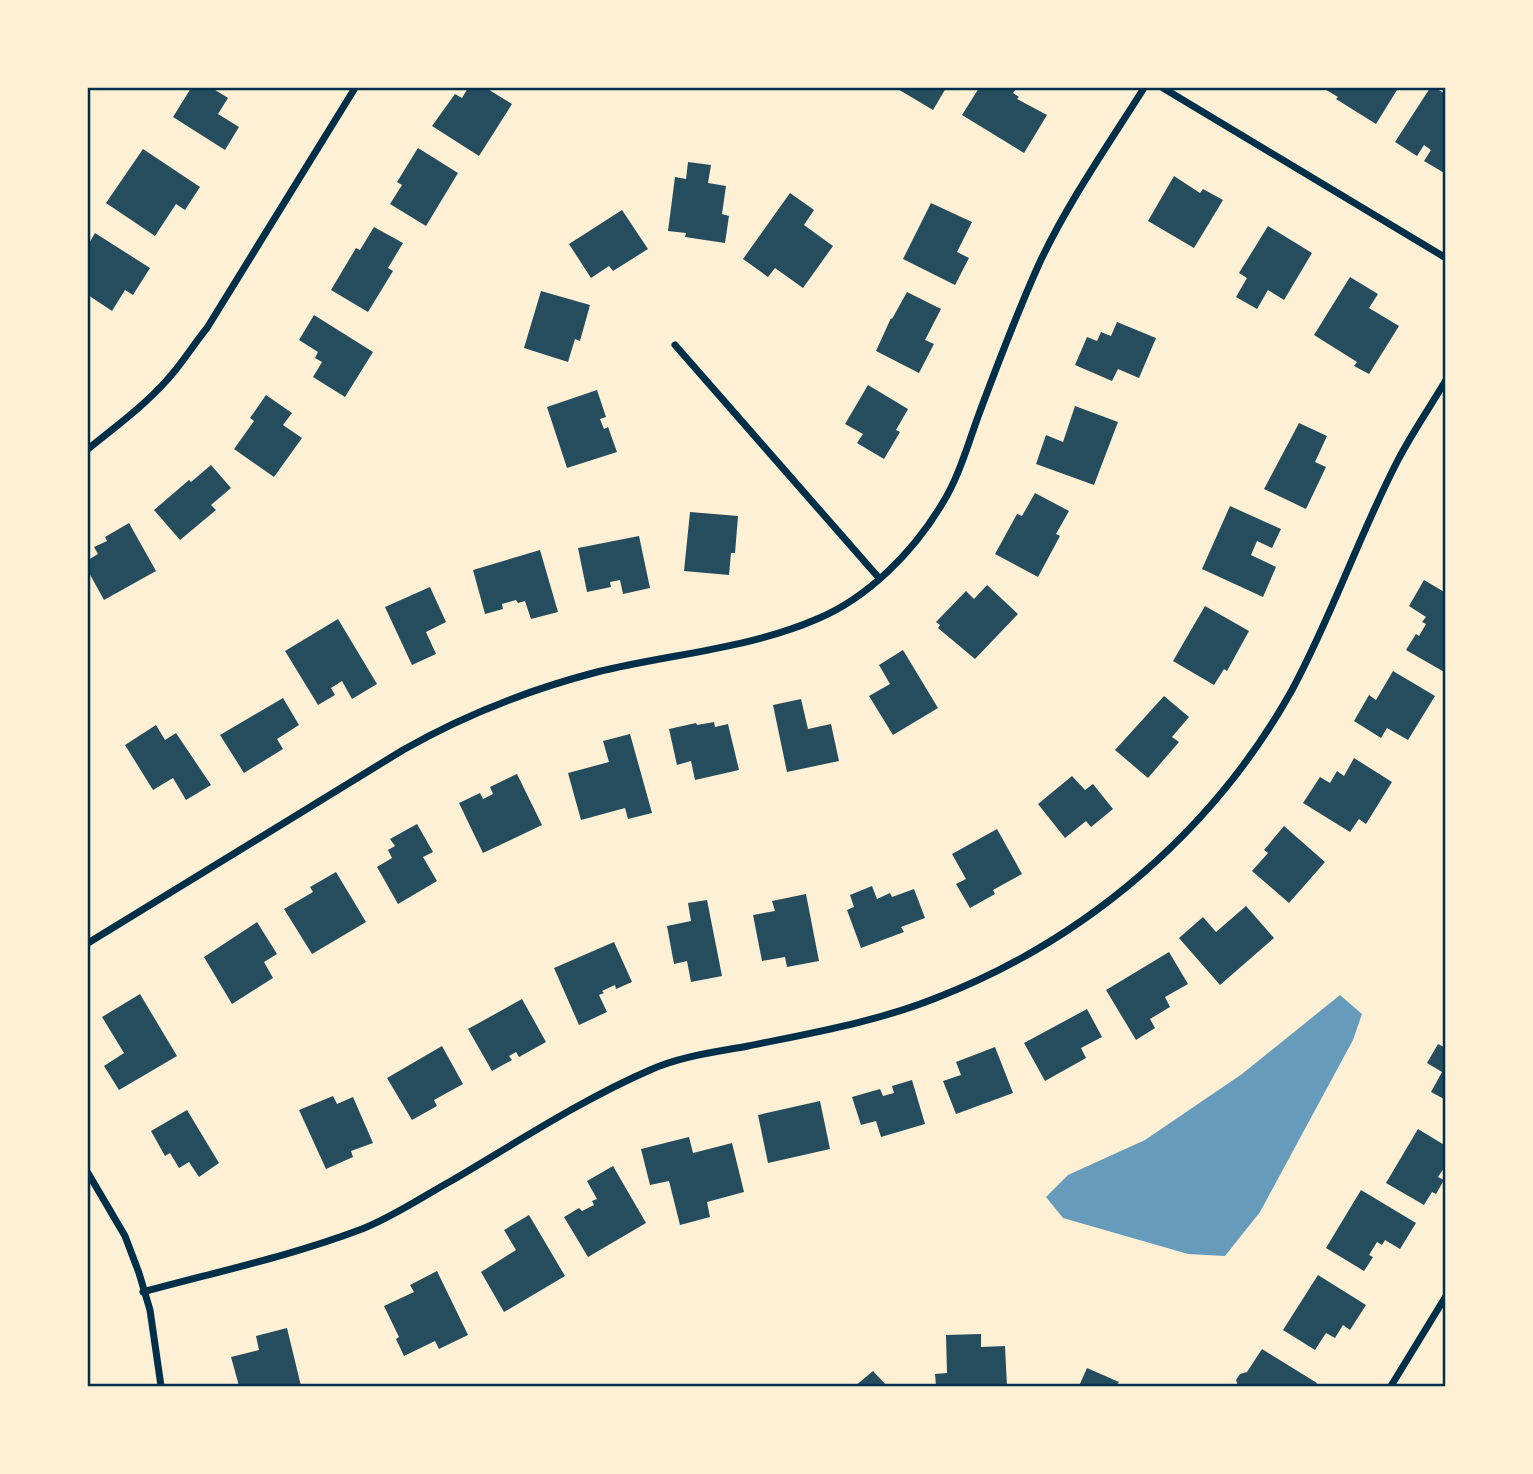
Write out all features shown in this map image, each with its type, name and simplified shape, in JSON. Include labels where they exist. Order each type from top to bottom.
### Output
[{"type":"street","points":[[88,449],[141,406],[170,377],[207,328],[355,88]]},
{"type":"street","points":[[88,943],[403,750],[452,723],[517,695],[558,682],[777,634],[819,619],[857,597],[879,579],[919,537],[944,501],[1014,320],[1040,262],[1062,220],[1144,88]]},
{"type":"street","points":[[1163,88],[1446,258]]},
{"type":"street","points":[[674,345],[879,579]]},
{"type":"street","points":[[143,1292],[336,1239],[417,1200],[601,1094],[651,1069],[691,1057],[847,1025],[939,997],[1038,950],[1084,920],[1159,860],[1188,831],[1242,769],[1263,734],[1273,723],[1306,663],[1398,460],[1446,380]]},
{"type":"street","points":[[88,1173],[125,1237],[150,1310],[161,1387]]},
{"type":"street","points":[[1391,1387],[1446,1296]]},
{"type":"water","points":[[1340,995],[1362,1014],[1353,1040],[1260,1212],[1225,1256],[1188,1254],[1063,1218],[1046,1197],[1068,1175],[1145,1140],[1242,1074]]},
{"type":"building","points":[[191,88],[212,88],[228,98],[218,114],[239,127],[225,150],[173,117]]},
{"type":"building","points":[[468,88],[486,88],[512,104],[479,156],[432,126],[455,94],[462,98]]},
{"type":"building","points":[[896,88],[946,88],[933,110]]},
{"type":"building","points":[[979,88],[1017,88],[1013,93],[1019,97],[1017,99],[1047,115],[1024,153],[962,115]]},
{"type":"building","points":[[1323,88],[1393,88],[1397,90],[1376,124]]},
{"type":"building","points":[[1430,88],[1446,94],[1446,174],[1424,161],[1431,150],[1424,145],[1417,156],[1395,142]]},
{"type":"building","points":[[418,148],[458,173],[426,226],[390,204],[402,185],[397,182]]},
{"type":"building","points":[[143,149],[200,187],[185,210],[176,204],[155,236],[106,203]]},
{"type":"building","points":[[688,162],[711,165],[708,183],[726,186],[722,214],[729,216],[725,243],[685,237],[686,233],[668,231],[675,177],[686,179]]},
{"type":"building","points":[[1174,176],[1200,193],[1203,189],[1223,200],[1194,248],[1148,221]]},
{"type":"building","points":[[790,193],[814,210],[804,225],[833,246],[803,288],[775,268],[768,277],[743,259]]},
{"type":"building","points":[[931,203],[972,222],[957,252],[969,258],[955,285],[903,259]]},
{"type":"building","points":[[622,210],[648,249],[613,271],[609,266],[591,278],[569,244]]},
{"type":"building","points":[[1268,226],[1312,253],[1284,300],[1268,290],[1257,309],[1236,297],[1247,278],[1239,273]]},
{"type":"building","points":[[374,227],[403,243],[388,268],[393,271],[368,312],[331,290],[356,248],[360,250]]},
{"type":"building","points":[[95,233],[150,268],[133,295],[125,290],[112,311],[88,295],[88,245]]},
{"type":"building","points":[[1350,277],[1378,294],[1369,308],[1399,326],[1369,374],[1354,366],[1357,362],[1314,335]]},
{"type":"building","points":[[541,291],[590,305],[580,341],[575,339],[568,362],[524,348]]},
{"type":"building","points":[[907,292],[941,309],[925,340],[934,344],[919,373],[876,351]]},
{"type":"building","points":[[314,315],[373,352],[345,397],[313,377],[322,362],[315,358],[318,352],[299,340]]},
{"type":"building","points":[[1117,322],[1156,338],[1139,378],[1118,369],[1112,381],[1075,365],[1087,337],[1097,341],[1101,332],[1111,336]]},
{"type":"building","points":[[868,385],[908,409],[896,430],[900,432],[884,459],[857,443],[863,434],[845,424]]},
{"type":"building","points":[[597,390],[606,417],[600,419],[604,429],[608,427],[617,452],[567,468],[547,407]]},
{"type":"building","points":[[266,395],[292,413],[283,425],[302,438],[274,477],[234,449],[254,421],[250,418]]},
{"type":"building","points":[[1075,406],[1118,422],[1094,485],[1036,464],[1046,435],[1063,442]]},
{"type":"building","points":[[1299,423],[1327,436],[1315,462],[1326,467],[1306,509],[1264,489]]},
{"type":"building","points":[[211,465],[231,488],[211,505],[216,510],[180,540],[154,510]]},
{"type":"building","points":[[1035,493],[1069,511],[1056,534],[1060,536],[1038,577],[995,554],[1017,514],[1022,516]]},
{"type":"building","points":[[1230,506],[1281,529],[1272,548],[1257,541],[1251,555],[1276,567],[1263,597],[1202,569]]},
{"type":"building","points":[[690,512],[738,516],[735,553],[731,553],[729,575],[684,571]]},
{"type":"building","points":[[129,523],[156,571],[104,600],[88,571],[88,560],[98,554],[94,547],[107,541],[105,537]]},
{"type":"building","points":[[639,536],[650,588],[623,594],[620,580],[610,582],[611,587],[587,592],[578,548]]},
{"type":"building","points":[[540,550],[558,612],[531,619],[525,601],[518,603],[516,600],[502,604],[503,609],[485,614],[473,570]]},
{"type":"building","points":[[1424,580],[1446,593],[1446,673],[1406,650],[1426,624],[1422,622],[1426,617],[1409,606]]},
{"type":"building","points":[[987,585],[1018,614],[975,659],[938,628],[940,625],[936,622],[966,591],[974,599]]},
{"type":"building","points":[[430,587],[446,622],[426,632],[436,654],[412,665],[385,607]]},
{"type":"building","points":[[1205,606],[1249,631],[1227,671],[1224,669],[1214,685],[1173,661]]},
{"type":"building","points":[[338,619],[377,684],[352,699],[342,681],[331,688],[335,695],[318,705],[285,651]]},
{"type":"building","points":[[903,650],[938,708],[893,735],[869,696],[890,684],[879,665]]},
{"type":"building","points":[[1393,671],[1435,696],[1408,740],[1387,728],[1381,738],[1354,721],[1369,695],[1376,700]]},
{"type":"building","points":[[1164,696],[1189,717],[1172,737],[1179,742],[1148,778],[1115,750]]},
{"type":"building","points":[[283,698],[299,725],[277,739],[283,749],[244,773],[220,735]]},
{"type":"building","points":[[801,699],[808,729],[831,724],[839,761],[787,772],[773,705]]},
{"type":"building","points":[[714,722],[715,727],[728,724],[739,770],[695,780],[691,761],[677,765],[669,729]]},
{"type":"building","points":[[156,725],[165,740],[176,733],[211,785],[186,800],[173,778],[153,790],[125,745]]},
{"type":"building","points":[[630,734],[652,813],[628,819],[625,808],[581,820],[568,773],[609,762],[603,741]]},
{"type":"building","points":[[1354,758],[1392,782],[1366,824],[1359,819],[1350,832],[1303,803],[1320,777],[1330,783],[1337,771],[1344,776]]},
{"type":"building","points":[[517,774],[542,825],[483,853],[459,803],[480,793],[483,799],[493,794],[490,787]]},
{"type":"building","points":[[1072,776],[1085,790],[1093,784],[1113,809],[1091,827],[1086,821],[1065,838],[1038,804]]},
{"type":"building","points":[[417,824],[433,852],[423,857],[437,881],[398,904],[377,867],[392,858],[388,850],[395,846],[390,839]]},
{"type":"building","points":[[1284,826],[1325,862],[1289,903],[1252,871],[1268,853],[1264,850]]},
{"type":"building","points":[[997,829],[1022,874],[993,890],[995,894],[970,908],[956,884],[966,879],[952,854]]},
{"type":"building","points":[[336,872],[366,922],[312,954],[284,909],[313,892],[310,887]]},
{"type":"building","points":[[872,886],[877,899],[890,893],[892,897],[914,889],[925,918],[901,927],[904,932],[861,948],[847,910],[854,907],[850,895]]},
{"type":"building","points":[[806,894],[819,961],[787,967],[785,957],[762,961],[753,915],[775,911],[772,901]]},
{"type":"building","points":[[707,900],[722,976],[691,982],[687,961],[674,964],[667,926],[691,921],[688,903]]},
{"type":"building","points":[[1246,906],[1274,938],[1220,985],[1179,938],[1203,917],[1216,932]]},
{"type":"building","points":[[257,922],[277,954],[264,962],[273,978],[232,1004],[204,957]]},
{"type":"building","points":[[614,942],[632,982],[616,989],[615,985],[602,991],[604,993],[599,995],[607,1012],[579,1025],[554,968]]},
{"type":"building","points":[[1169,952],[1188,984],[1165,997],[1170,1007],[1150,1019],[1155,1028],[1136,1040],[1106,990]]},
{"type":"building","points":[[140,994],[177,1056],[119,1090],[104,1066],[124,1053],[102,1017]]},
{"type":"building","points":[[522,999],[546,1042],[519,1057],[516,1052],[509,1056],[512,1060],[492,1071],[468,1029]]},
{"type":"building","points":[[1087,1009],[1102,1037],[1081,1048],[1086,1058],[1045,1081],[1024,1043]]},
{"type":"building","points":[[1438,1044],[1446,1048],[1446,1100],[1431,1092],[1442,1072],[1427,1063]]},
{"type":"building","points":[[442,1046],[463,1084],[434,1100],[437,1106],[412,1120],[387,1078]]},
{"type":"building","points":[[995,1047],[1013,1093],[956,1114],[943,1081],[961,1075],[956,1062]]},
{"type":"building","points":[[912,1080],[925,1124],[881,1137],[876,1121],[861,1125],[852,1097],[880,1089],[883,1096],[894,1093],[892,1086]]},
{"type":"building","points":[[333,1096],[337,1104],[353,1097],[373,1143],[351,1151],[353,1157],[326,1169],[299,1110]]},
{"type":"building","points":[[820,1101],[830,1149],[768,1163],[758,1115]]},
{"type":"building","points":[[187,1110],[219,1163],[199,1177],[189,1162],[179,1168],[170,1153],[165,1156],[151,1131]]},
{"type":"building","points":[[1418,1129],[1446,1146],[1446,1165],[1438,1177],[1444,1180],[1436,1194],[1432,1192],[1424,1205],[1386,1183]]},
{"type":"building","points":[[689,1137],[693,1153],[732,1143],[744,1192],[707,1202],[710,1217],[680,1225],[669,1181],[650,1185],[641,1149]]},
{"type":"building","points":[[613,1166],[646,1223],[588,1257],[564,1217],[579,1208],[582,1211],[594,1205],[592,1201],[597,1199],[587,1181]]},
{"type":"building","points":[[1361,1190],[1416,1223],[1400,1249],[1385,1240],[1382,1245],[1377,1242],[1369,1255],[1373,1257],[1364,1271],[1326,1248]]},
{"type":"building","points":[[529,1215],[565,1276],[504,1312],[481,1272],[516,1250],[504,1230]]},
{"type":"building","points":[[437,1271],[468,1335],[439,1349],[435,1341],[404,1356],[396,1339],[399,1337],[384,1306],[414,1292],[410,1285]]},
{"type":"building","points":[[1318,1275],[1366,1305],[1350,1330],[1343,1325],[1335,1338],[1326,1333],[1315,1350],[1283,1330]]},
{"type":"building","points":[[287,1328],[301,1386],[239,1386],[231,1357],[259,1350],[256,1336]]},
{"type":"building","points":[[981,1334],[981,1347],[1005,1346],[1007,1386],[936,1386],[935,1374],[947,1373],[946,1335]]},
{"type":"building","points":[[1262,1349],[1317,1383],[1315,1386],[1238,1386],[1236,1380],[1240,1374],[1247,1372]]},
{"type":"building","points":[[1087,1368],[1119,1382],[1116,1386],[1079,1386]]},
{"type":"building","points":[[873,1371],[887,1386],[855,1386]]}]
